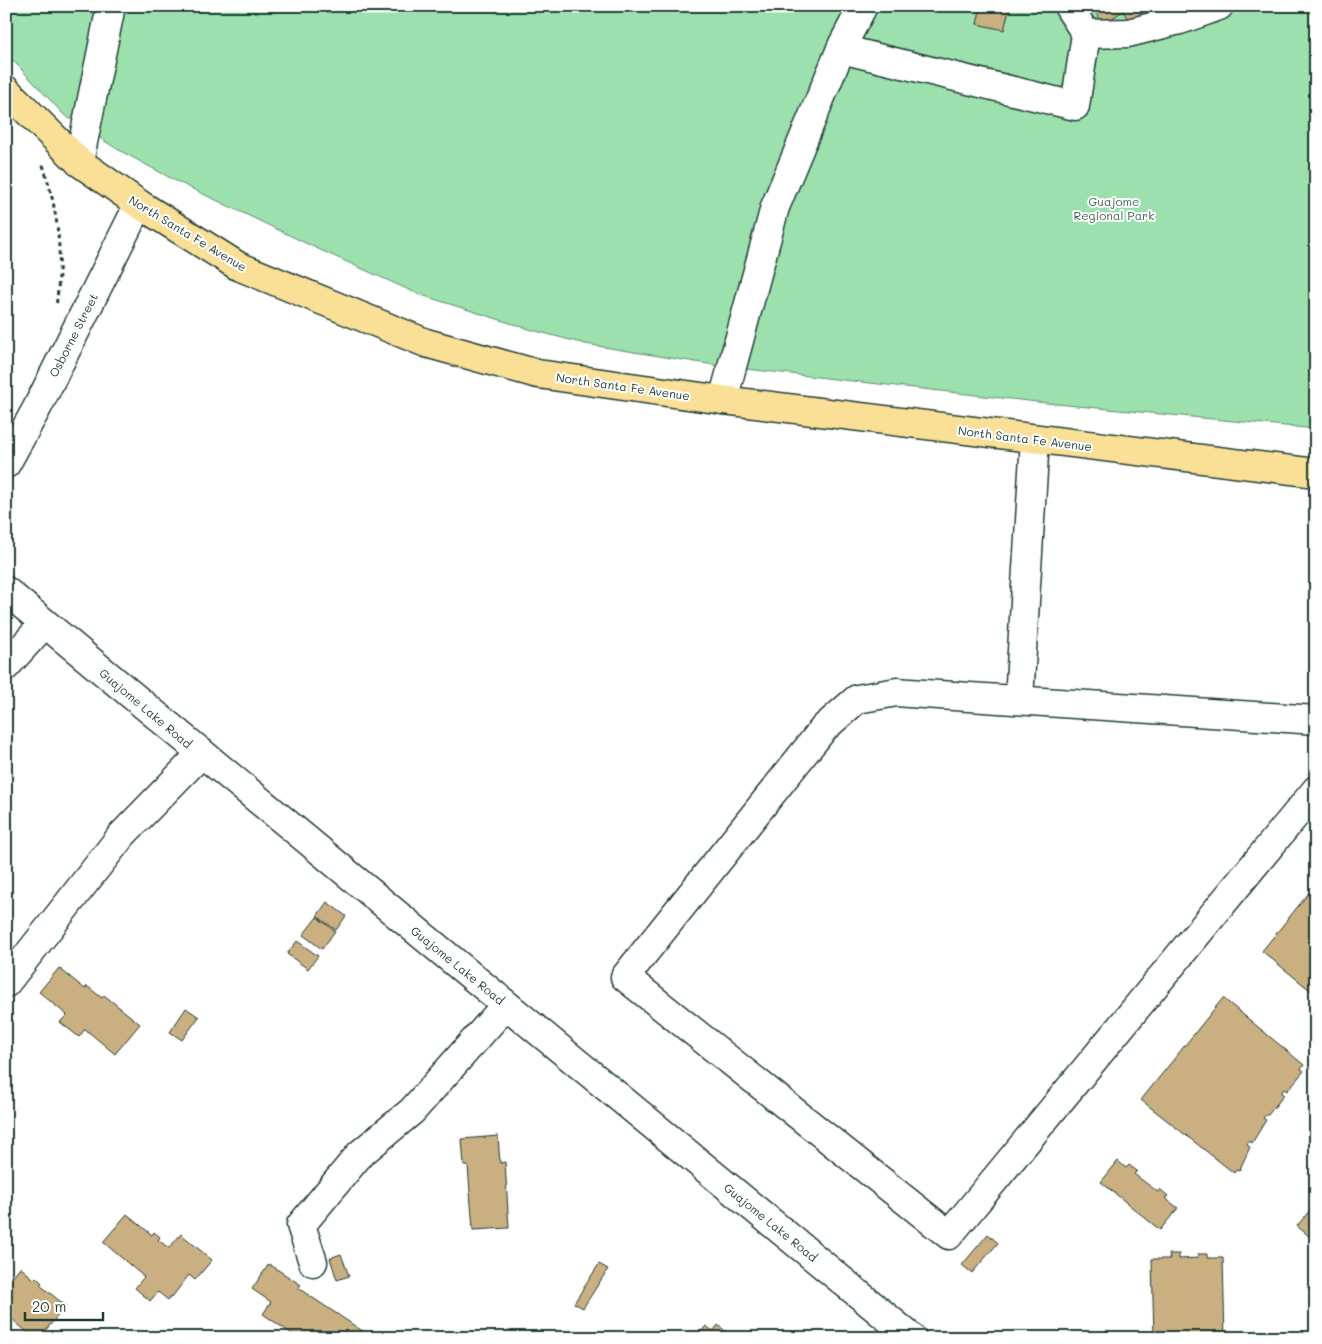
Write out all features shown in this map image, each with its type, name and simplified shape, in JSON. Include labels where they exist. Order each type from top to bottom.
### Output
[{"type":"main road","name":"North Santa Fe Avenue","points":[[6,90],[79,162],[138,204],[238,266],[426,343],[538,374],[1036,440],[1316,473]]},
{"type":"street","points":[[79,162],[111,6]]},
{"type":"street","points":[[723,400],[775,206],[841,49],[863,6]]},
{"type":"street","points":[[841,49],[1075,106],[1086,34],[1068,6]]},
{"type":"street","points":[[1086,34],[1128,33],[1180,20],[1219,6]]},
{"type":"street","name":"Osborne Street","points":[[6,464],[37,408],[138,204]]},
{"type":"street","points":[[1019,700],[1036,440]]},
{"type":"street","name":"Guajome Lake Road","points":[[6,591],[908,1336]]},
{"type":"street","points":[[6,666],[44,624]]},
{"type":"street","points":[[1316,720],[897,692],[858,699],[824,728],[624,977],[949,1235],[1316,790]]},
{"type":"street","points":[[6,983],[122,835],[202,753]]},
{"type":"street","points":[[313,1262],[301,1225],[360,1154],[412,1111],[506,1005]]},
{"type":"path","points":[[43,164],[53,195],[59,232],[59,283],[56,310]]},
{"type":"green space","name":"Guajome Regional Park","points":[[6,6],[1316,6],[1316,429],[1046,403],[720,366],[585,344],[532,330],[418,294],[316,248],[174,180],[117,149],[64,115],[6,53]]},
{"type":"building","points":[[981,6],[1010,6],[1004,30],[977,24]]},
{"type":"building","points":[[1092,6],[1153,6],[1129,21],[1123,11],[1103,24]]},
{"type":"building","points":[[1316,884],[1316,995],[1262,951]]},
{"type":"building","points":[[327,902],[346,916],[336,930],[317,916]]},
{"type":"building","points":[[317,917],[335,931],[322,949],[303,935]]},
{"type":"building","points":[[297,941],[318,956],[308,969],[287,954]]},
{"type":"building","points":[[59,968],[85,989],[87,986],[102,998],[104,995],[140,1024],[115,1054],[85,1029],[79,1037],[60,1022],[67,1015],[39,992]]},
{"type":"building","points":[[1223,998],[1304,1065],[1301,1069],[1304,1071],[1287,1091],[1284,1089],[1281,1093],[1284,1095],[1268,1115],[1263,1118],[1266,1120],[1252,1143],[1249,1141],[1247,1145],[1250,1147],[1239,1171],[1236,1170],[1234,1173],[1141,1100]]},
{"type":"building","points":[[186,1008],[199,1017],[182,1040],[170,1032]]},
{"type":"building","points":[[498,1136],[500,1163],[505,1162],[509,1228],[473,1230],[468,1166],[464,1166],[462,1139]]},
{"type":"building","points":[[1118,1161],[1126,1168],[1129,1165],[1137,1171],[1134,1174],[1158,1192],[1160,1189],[1168,1196],[1165,1198],[1178,1208],[1160,1230],[1101,1182]]},
{"type":"building","points":[[1316,1203],[1316,1242],[1297,1226]]},
{"type":"building","points":[[127,1214],[152,1235],[154,1232],[160,1237],[158,1240],[169,1248],[181,1234],[212,1260],[195,1280],[189,1275],[168,1300],[158,1292],[150,1301],[135,1288],[144,1277],[103,1242]]},
{"type":"building","points":[[988,1234],[998,1243],[972,1273],[962,1265]]},
{"type":"building","points":[[341,1254],[349,1276],[337,1280],[330,1258]]},
{"type":"building","points":[[1169,1254],[1179,1254],[1179,1259],[1198,1258],[1198,1254],[1207,1254],[1207,1258],[1223,1258],[1225,1338],[1154,1338],[1152,1259],[1170,1259]]},
{"type":"building","points":[[269,1264],[301,1285],[298,1288],[364,1332],[362,1334],[368,1338],[298,1338],[263,1314],[271,1302],[252,1289]]},
{"type":"building","points":[[599,1264],[608,1269],[583,1308],[574,1303]]},
{"type":"building","points":[[20,1267],[34,1279],[36,1277],[42,1283],[40,1285],[66,1306],[39,1338],[34,1338],[6,1314],[6,1272],[12,1277]]},
{"type":"building","points":[[718,1325],[729,1334],[726,1338],[701,1338],[698,1335],[706,1326],[713,1331]]}]
